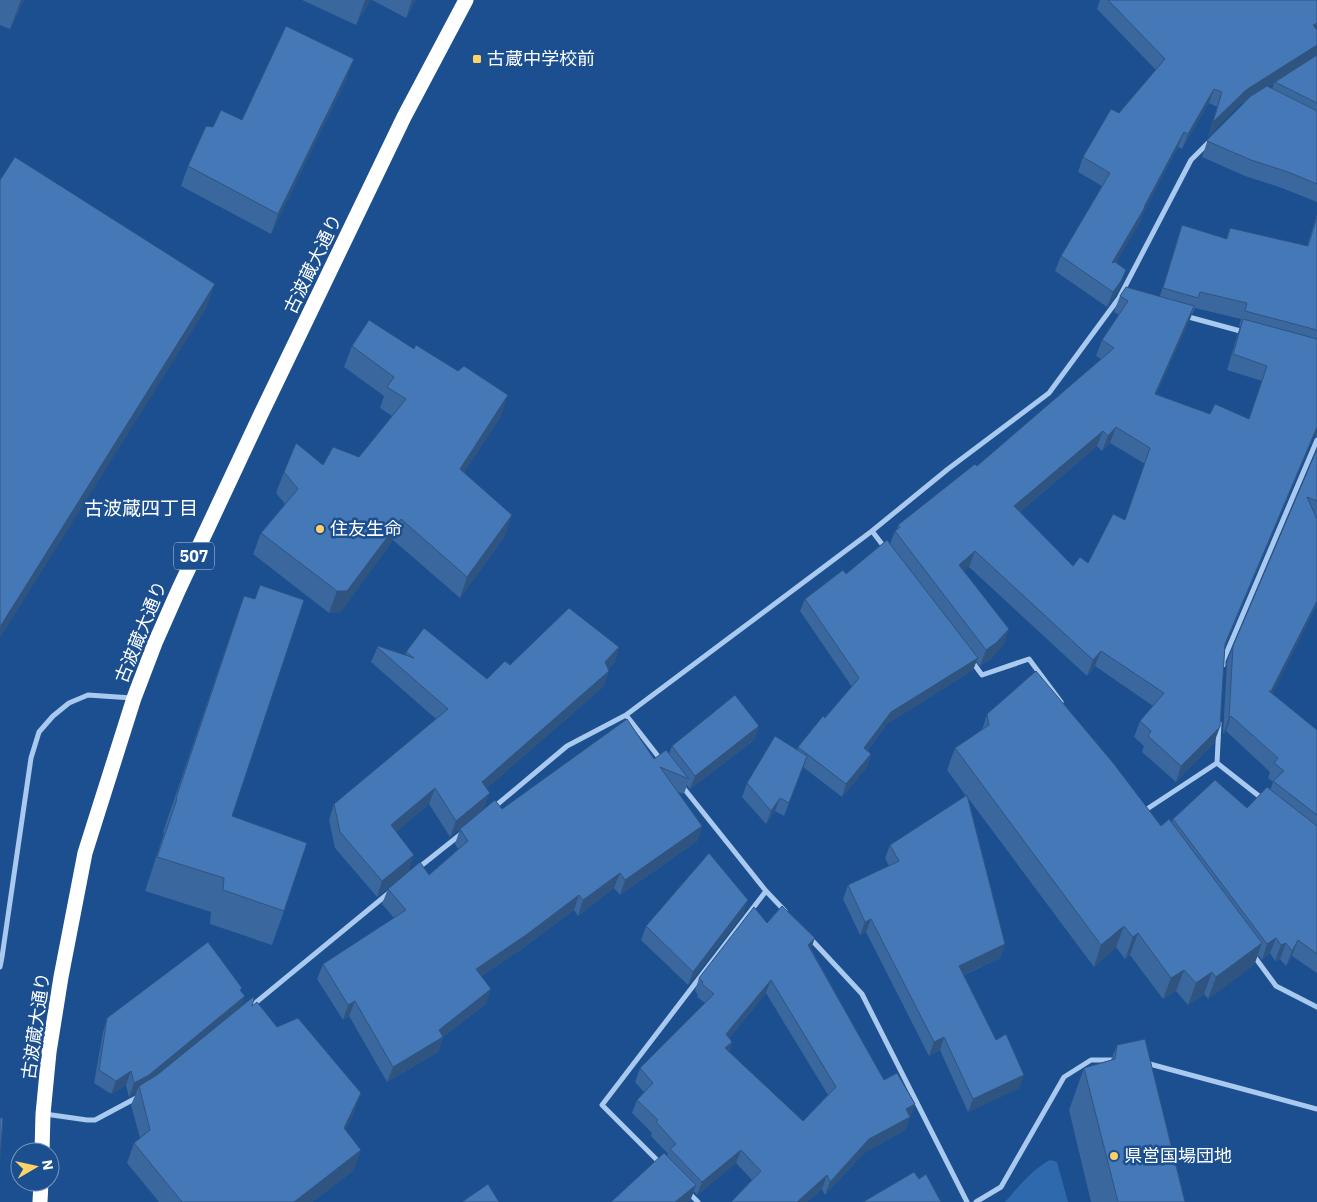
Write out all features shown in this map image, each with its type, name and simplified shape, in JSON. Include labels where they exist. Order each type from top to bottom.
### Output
[{"type":"highway","name":"古波蔵大通り","points":[[42,1142],[49,1052],[61,977],[85,853],[134,698],[178,591],[261,414],[404,118],[466,0]]},
{"type":"street","points":[[485,814],[568,746],[626,715],[872,531],[948,469],[1049,393],[1119,298],[1191,160],[1211,140]]},
{"type":"street","points":[[1119,298],[1128,300]]},
{"type":"street","points":[[1176,313],[1251,334]]},
{"type":"street","points":[[1222,670],[1223,661],[1317,440]]},
{"type":"street","points":[[872,531],[889,554]]},
{"type":"street","points":[[965,652],[982,675],[1029,659],[1064,704]]},
{"type":"street","points":[[0,966],[31,758],[40,732],[53,716],[70,703],[88,695],[134,698]]},
{"type":"street","points":[[626,715],[662,761]]},
{"type":"street","points":[[1217,763],[1220,717]]},
{"type":"street","points":[[1217,763],[1271,805]]},
{"type":"street","points":[[1144,811],[1217,763]]},
{"type":"street","points":[[681,784],[766,891],[792,918]]},
{"type":"street","points":[[1139,804],[1150,819]]},
{"type":"street","points":[[409,876],[462,833]]},
{"type":"street","points":[[244,1012],[394,889]]},
{"type":"street","points":[[664,1168],[602,1106],[766,891]]},
{"type":"street","points":[[804,932],[862,994],[967,1202]]},
{"type":"street","points":[[1252,954],[1276,986],[1317,1007]]},
{"type":"street","points":[[976,1202],[1001,1186],[1064,1077],[1090,1060],[1119,1060]]},
{"type":"street","points":[[1138,1060],[1317,1109]]},
{"type":"street","points":[[43,1114],[95,1120],[147,1092]]},
{"type":"street","points":[[684,1188],[698,1202]]},
{"type":"shaded area","points":[[1050,1160],[1057,1162],[1068,1202],[1005,1202],[1032,1173]]},
{"type":"building","points":[[1108,0],[1317,0],[1317,23],[1313,25],[1317,30],[1317,45],[1246,90],[1213,122],[1222,92],[1214,89],[1188,134],[1184,132],[1145,207],[1112,263],[1115,262],[1126,270],[1113,292],[1061,256],[1110,173],[1083,157],[1111,109],[1119,113],[1165,59]]},
{"type":"building","points":[[286,26],[354,59],[278,214],[188,166],[206,126],[213,127],[221,110],[242,120]]},
{"type":"building","points":[[1317,55],[1317,103],[1275,82]]},
{"type":"building","points":[[1267,86],[1317,111],[1317,184],[1251,160],[1207,141],[1251,96]]},
{"type":"building","points":[[15,157],[215,284],[0,627],[0,180]]},
{"type":"building","points":[[1317,217],[1317,330],[1245,311],[1247,303],[1200,292],[1198,298],[1163,288],[1182,225],[1227,239],[1230,228],[1308,246]]},
{"type":"building","points":[[1126,287],[1194,306],[1155,394],[1210,414],[1215,404],[1249,419],[1267,366],[1233,354],[1243,319],[1317,339],[1317,427],[1225,644],[1220,727],[1181,766],[1148,736],[1151,731],[1140,721],[1164,693],[1101,651],[1093,660],[975,551],[959,565],[1009,629],[996,643],[986,650],[895,531],[900,527],[898,525],[975,464],[977,466],[1114,348],[1102,340],[1128,301],[1120,296]],"holes":[[[1116,427],[1150,448],[1125,520],[1113,514],[1088,563],[1080,557],[1073,566],[1014,506],[1103,431],[1108,436]]]},
{"type":"building","points":[[369,320],[414,349],[416,345],[458,371],[464,366],[508,395],[460,469],[512,515],[467,577],[401,519],[347,591],[337,591],[261,533],[298,489],[284,472],[296,443],[323,465],[333,447],[359,457],[406,399],[387,387],[394,377],[352,346]]},
{"type":"building","points":[[1317,449],[1317,501],[1307,497],[1317,519],[1317,601],[1271,691],[1269,691],[1317,730],[1317,815],[1273,781],[1284,771],[1274,763],[1278,758],[1231,716],[1229,718],[1233,646]]},
{"type":"building","points":[[887,540],[978,658],[891,712],[864,748],[871,754],[846,784],[798,747],[823,716],[825,718],[859,678],[805,599],[843,570],[846,574]]},
{"type":"building","points":[[260,585],[304,600],[232,816],[307,843],[284,911],[223,890],[224,878],[157,857],[244,596],[255,599]]},
{"type":"building","points":[[569,608],[619,647],[605,662],[609,671],[482,782],[490,793],[456,821],[435,788],[391,825],[414,855],[382,881],[340,832],[334,804],[448,709],[377,647],[414,658],[406,652],[424,628],[487,679],[505,661],[510,665]]},
{"type":"building","points":[[1036,671],[1114,764],[1161,826],[1169,819],[1262,943],[1216,977],[1212,972],[1196,983],[1184,970],[1171,978],[1138,933],[1133,937],[1124,926],[1101,945],[955,748],[989,725],[987,714]]},
{"type":"building","points":[[735,695],[759,726],[695,776],[672,746]]},
{"type":"building","points":[[627,719],[654,759],[666,750],[689,779],[660,767],[702,826],[625,880],[620,873],[583,900],[579,895],[526,935],[476,969],[491,989],[439,1030],[443,1037],[393,1067],[355,1001],[348,1005],[323,964],[406,910],[388,889],[420,862],[429,875],[468,841],[460,829],[495,800],[502,809]]},
{"type":"building","points":[[775,736],[807,756],[789,803],[780,798],[771,811],[747,783]]},
{"type":"building","points":[[1215,780],[1247,808],[1267,787],[1317,826],[1317,954],[1298,940],[1292,951],[1286,943],[1281,945],[1276,938],[1267,944],[1173,819]]},
{"type":"building","points":[[967,795],[1005,944],[959,966],[996,1040],[1006,1034],[1024,1075],[973,1099],[944,1037],[934,1042],[871,919],[865,922],[848,885],[899,861],[890,845]]},
{"type":"building","points":[[709,853],[748,900],[693,972],[646,926]]},
{"type":"building","points":[[782,906],[815,938],[808,945],[884,1080],[897,1073],[915,1104],[906,1109],[910,1117],[869,1139],[830,1182],[827,1175],[797,1202],[731,1202],[761,1171],[741,1150],[702,1182],[670,1149],[676,1144],[656,1122],[658,1120],[637,1100],[653,1083],[640,1068],[714,994],[702,984],[703,982],[699,978],[754,907],[767,923]],"holes":[[[771,980],[836,1087],[803,1121],[725,1048],[732,1042],[726,1034]]]},
{"type":"building","points":[[208,942],[242,988],[240,990],[245,996],[149,1075],[134,1083],[131,1071],[116,1081],[99,1070],[107,1018]]},
{"type":"building","points":[[253,997],[252,1006],[257,1002],[277,1027],[298,1018],[361,1093],[344,1128],[361,1150],[294,1202],[182,1202],[134,1143],[150,1130],[139,1086],[157,1075]]},
{"type":"building","points":[[1145,1039],[1185,1202],[1118,1202],[1084,1068],[1115,1059],[1117,1045]]},
{"type":"building","points":[[0,1118],[3,1118],[0,1158]]},
{"type":"building","points":[[664,1153],[696,1185],[675,1202],[611,1202]]},
{"type":"building","points":[[914,1172],[919,1179],[926,1174],[941,1202],[863,1202]]},
{"type":"building","points":[[488,1184],[499,1202],[462,1202]]},
{"type":"place","name":"古蔵中学校前","points":[[477,59]]},
{"type":"place","name":"住友生命","points":[[320,529]]},
{"type":"place","name":"県営国場団地","points":[[1114,1156]]},
{"type":"district","name":"古波蔵四丁目","points":[[141,508]]}]
